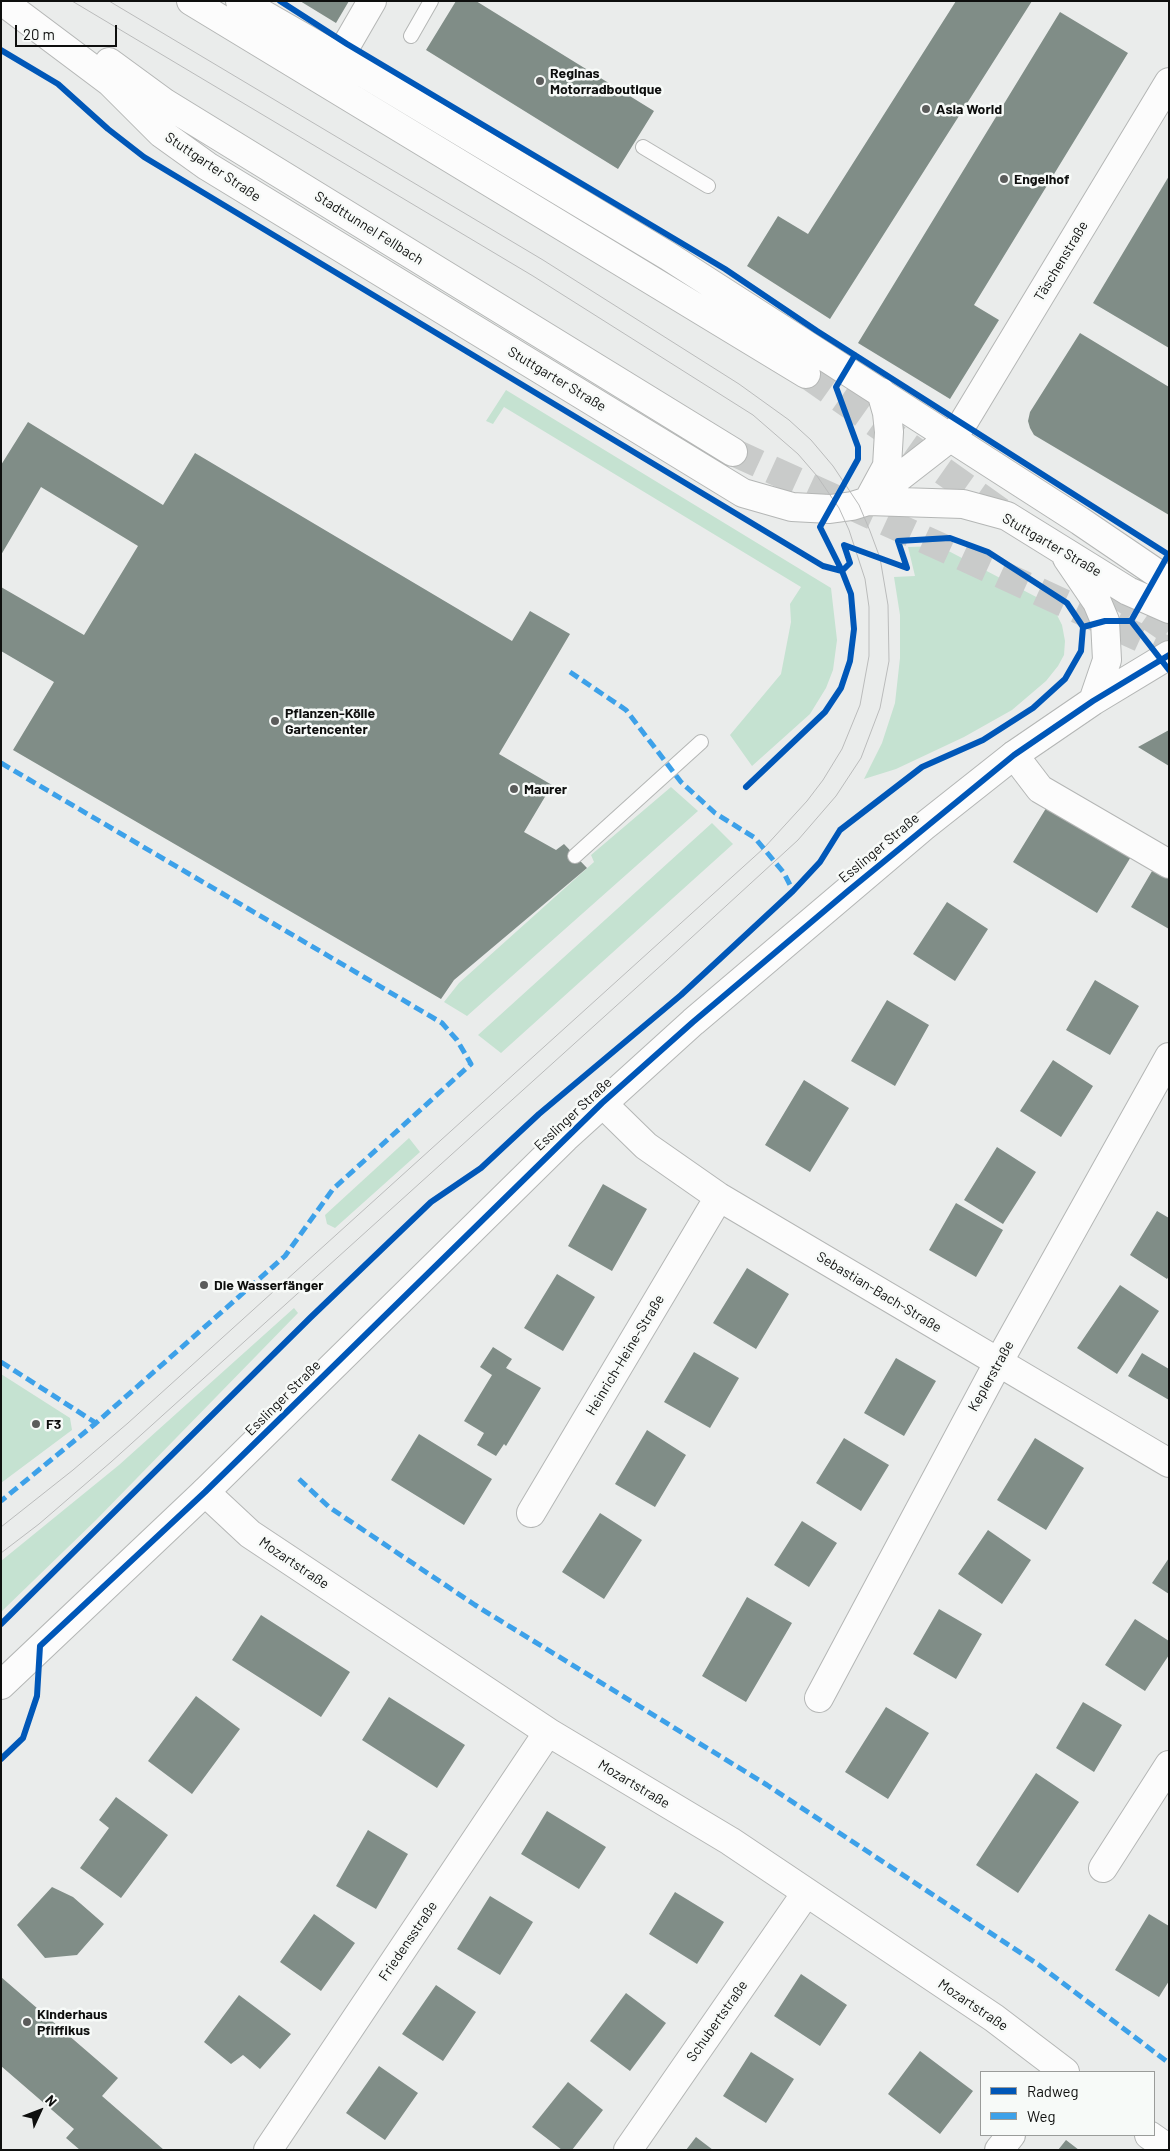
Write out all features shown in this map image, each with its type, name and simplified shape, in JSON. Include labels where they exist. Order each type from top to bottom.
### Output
[{"type":"main road","name":"Stuttgarter Straße","points":[[2,1],[110,82],[162,133],[207,166],[743,493],[792,507],[830,509],[852,506],[868,501],[964,504],[1007,516],[1128,591],[1169,609]]},
{"type":"main road","name":"Stadttunnel Fellbach","points":[[6,1],[97,53],[164,103],[733,452]]},
{"type":"main road","points":[[191,1],[806,374]]},
{"type":"main road","points":[[240,1],[339,58],[668,256],[951,437],[1142,563],[1158,574],[1169,585]]},
{"type":"main road","points":[[339,58],[372,1]]},
{"type":"main road","name":"Täschenstraße","points":[[868,501],[951,437],[963,423],[1169,82]]},
{"type":"main road","points":[[868,501],[887,466],[889,432],[887,413],[881,392]]},
{"type":"main road","points":[[1060,548],[1097,602],[1105,621],[1107,660],[1092,701]]},
{"type":"main road","name":"Esslinger Straße","points":[[1,1685],[204,1492],[602,1103],[693,1022],[893,853],[1014,755],[1092,701],[1169,655]]},
{"type":"main road","points":[[1014,755],[1040,789],[1169,864]]},
{"type":"main road","name":"Keplerstraße","points":[[819,1698],[998,1363],[1169,1057]]},
{"type":"main road","name":"Sebastian-Bach-Straße","points":[[602,1103],[646,1146],[719,1197],[1169,1463]]},
{"type":"main road","name":"Heinrich-Heine-Straße","points":[[531,1514],[719,1197]]},
{"type":"main road","name":"Mozartstraße","points":[[204,1492],[250,1534],[548,1732],[730,1841],[994,2018],[1063,2071]]},
{"type":"main road","name":"Friedensstraße","points":[[268,2150],[548,1732]]},
{"type":"main road","points":[[1103,1868],[1169,1765]]},
{"type":"main road","name":"Schubertstraße","points":[[628,2150],[806,1893]]},
{"type":"main road","points":[[998,2150],[1010,2136]]},
{"type":"main road","points":[[1150,2136],[1169,2149]]},
{"type":"lane","points":[[411,36],[431,1]]},
{"type":"lane","points":[[643,147],[708,186]]},
{"type":"lane","points":[[575,856],[701,742]]},
{"type":"green space","points":[[506,390],[831,588],[837,640],[833,670],[826,688],[810,714],[752,766],[730,735],[781,674],[791,622],[790,604],[801,587],[504,407],[493,424],[486,421]]},
{"type":"green space","points":[[939,546],[1042,600],[1055,611],[1062,625],[1065,641],[1064,655],[1046,681],[1012,710],[964,737],[896,769],[864,779],[882,743],[895,703],[900,658],[900,615],[894,577],[915,576],[908,547]]},
{"type":"green space","points":[[671,787],[698,811],[467,1016],[444,1002],[459,983],[594,862],[591,855]]},
{"type":"green space","points":[[712,823],[733,844],[501,1053],[478,1035]]},
{"type":"green space","points":[[409,1138],[420,1152],[335,1228],[327,1224],[325,1215]]},
{"type":"green space","points":[[294,1308],[298,1313],[96,1520],[1,1612],[1,1561],[119,1465]]},
{"type":"green space","name":"F3","points":[[1,1374],[70,1418],[72,1430],[1,1483]]},
{"type":"building","points":[[300,1],[349,1],[336,23]]},
{"type":"building","name":"Reginas Motorradboutique","points":[[456,1],[476,1],[654,111],[618,169],[426,50]]},
{"type":"building","name":"Asia World","points":[[956,1],[1032,1],[830,319],[747,266],[778,216],[808,234]]},
{"type":"building","name":"Engelhof","points":[[1060,12],[1128,53],[974,305],[999,320],[950,399],[858,343]]},
{"type":"building","points":[[1169,176],[1169,348],[1093,303]]},
{"type":"building","points":[[1080,333],[1169,387],[1169,515],[1034,435],[1030,428],[1028,421],[1030,412]]},
{"type":"building","name":"Pflanzen-Kölle Gartencenter","points":[[28,422],[163,505],[195,453],[512,641],[530,611],[570,634],[499,754],[552,785],[524,832],[556,850],[564,844],[587,868],[454,980],[441,999],[13,750],[54,682],[1,651],[1,587],[84,635],[138,546],[41,487],[1,555],[1,465]]},
{"type":"building","points":[[1169,730],[1169,766],[1138,747]]},
{"type":"building","points":[[1048,805],[1132,855],[1097,913],[1013,862]]},
{"type":"building","points":[[1155,866],[1169,875],[1169,929],[1131,907]]},
{"type":"building","points":[[947,902],[988,929],[955,981],[913,954]]},
{"type":"building","points":[[1095,980],[1139,1006],[1110,1055],[1066,1030]]},
{"type":"building","points":[[887,1000],[929,1025],[895,1086],[851,1061]]},
{"type":"building","points":[[1053,1060],[1093,1086],[1061,1137],[1020,1111]]},
{"type":"building","points":[[804,1080],[849,1108],[810,1172],[765,1145]]},
{"type":"building","points":[[997,1147],[1036,1172],[1003,1224],[964,1200]]},
{"type":"building","points":[[603,1184],[647,1209],[612,1271],[568,1246]]},
{"type":"building","points":[[956,1203],[1003,1230],[976,1277],[929,1250]]},
{"type":"building","points":[[1157,1211],[1169,1218],[1169,1276],[1167,1279],[1130,1255]]},
{"type":"building","points":[[747,1268],[789,1294],[756,1349],[713,1323]]},
{"type":"building","points":[[557,1274],[595,1297],[563,1351],[524,1328]]},
{"type":"building","points":[[1120,1285],[1159,1311],[1117,1374],[1077,1348]]},
{"type":"building","points":[[493,1347],[512,1359],[506,1368],[541,1388],[506,1446],[504,1444],[496,1456],[477,1445],[484,1433],[464,1421],[492,1375],[480,1367]]},
{"type":"building","points":[[694,1352],[739,1378],[710,1428],[664,1402]]},
{"type":"building","points":[[1142,1353],[1169,1369],[1169,1400],[1128,1376]]},
{"type":"building","points":[[896,1358],[936,1381],[904,1436],[864,1413]]},
{"type":"building","points":[[647,1430],[686,1455],[655,1507],[615,1484]]},
{"type":"building","points":[[419,1434],[492,1479],[464,1525],[391,1480]]},
{"type":"building","points":[[844,1438],[889,1465],[861,1511],[816,1483]]},
{"type":"building","points":[[1035,1438],[1084,1468],[1046,1530],[997,1500]]},
{"type":"building","points":[[600,1513],[642,1540],[604,1599],[562,1572]]},
{"type":"building","points":[[802,1521],[837,1543],[809,1587],[774,1565]]},
{"type":"building","points":[[988,1530],[1031,1560],[1002,1604],[958,1574]]},
{"type":"building","points":[[1169,1558],[1169,1594],[1152,1583]]},
{"type":"building","points":[[747,1597],[792,1623],[746,1702],[702,1676]]},
{"type":"building","points":[[939,1609],[982,1634],[956,1679],[913,1654]]},
{"type":"building","points":[[261,1615],[350,1672],[321,1717],[232,1660]]},
{"type":"building","points":[[1135,1619],[1169,1641],[1169,1655],[1145,1691],[1105,1665]]},
{"type":"building","points":[[196,1696],[240,1729],[192,1794],[148,1761]]},
{"type":"building","points":[[389,1697],[465,1745],[437,1788],[362,1740]]},
{"type":"building","points":[[1083,1702],[1122,1725],[1094,1772],[1056,1748]]},
{"type":"building","points":[[886,1707],[929,1733],[888,1799],[845,1772]]},
{"type":"building","points":[[1036,1773],[1079,1802],[1018,1893],[976,1865]]},
{"type":"building","points":[[116,1797],[168,1835],[121,1898],[80,1868],[109,1828],[99,1820]]},
{"type":"building","points":[[547,1811],[606,1847],[579,1889],[521,1854]]},
{"type":"building","points":[[368,1830],[408,1854],[376,1909],[336,1886]]},
{"type":"building","points":[[52,1887],[73,1897],[104,1924],[77,1955],[45,1958],[17,1925]]},
{"type":"building","points":[[675,1892],[724,1922],[697,1964],[649,1934]]},
{"type":"building","points":[[490,1896],[533,1922],[500,1975],[457,1949]]},
{"type":"building","points":[[314,1914],[355,1943],[321,1991],[280,1962]]},
{"type":"building","points":[[1149,1914],[1169,1926],[1169,1981],[1159,1997],[1115,1970]]},
{"type":"building","points":[[801,1974],[847,2005],[820,2046],[774,2016]]},
{"type":"building","name":"Kinderhaus Pfiffikus","points":[[1,1977],[118,2078],[102,2096],[164,2150],[80,2150],[66,2138],[74,2129],[1,2066]]},
{"type":"building","points":[[436,1985],[476,2012],[443,2061],[402,2034]]},
{"type":"building","points":[[626,1993],[666,2023],[630,2071],[590,2041]]},
{"type":"building","points":[[239,1995],[291,2034],[260,2069],[243,2055],[231,2064],[204,2042]]},
{"type":"building","points":[[920,2051],[973,2091],[940,2134],[888,2094]]},
{"type":"building","points":[[751,2052],[794,2079],[766,2123],[723,2096]]},
{"type":"building","points":[[379,2066],[418,2093],[385,2140],[346,2113]]},
{"type":"building","points":[[568,2082],[603,2110],[572,2150],[562,2150],[532,2127]]},
{"type":"building","points":[[696,2137],[713,2150],[686,2150]]},
{"type":"building","points":[[1066,2140],[1079,2150],[1058,2150]]},
{"type":"tunnel","points":[[806,374],[1004,514]]},
{"type":"tunnel","points":[[733,452],[1169,651]]},
{"type":"tunnel","points":[[1113,591],[1169,630]]},
{"type":"tram line","points":[[1,1527],[73,1470],[128,1423],[764,848],[807,801],[823,780],[842,749],[860,705],[869,656],[869,607],[865,579],[849,530],[839,508],[817,476],[798,454],[753,415],[533,276],[72,1]]},
{"type":"tram line","points":[[1,1553],[39,1524],[111,1462],[798,840],[836,796],[861,758],[880,708],[889,661],[888,605],[880,558],[870,531],[859,505],[833,466],[811,440],[789,420],[739,384],[543,260],[109,1]]},
{"type":"marked path","points":[[570,672],[626,710],[681,782],[715,813],[755,838],[784,873],[793,891]]},
{"type":"marked path","points":[[1,763],[442,1023],[457,1040],[471,1064],[333,1189],[285,1256],[96,1423],[1,1501]]},
{"type":"marked path","points":[[1,1362],[96,1423]]},
{"type":"marked path","points":[[299,1479],[329,1507],[475,1605],[767,1785],[1039,1965],[1169,2063]]},
{"type":"cycle path","points":[[280,1],[347,44],[725,269],[817,331],[1169,555]]},
{"type":"cycle path","points":[[1,50],[58,84],[108,129],[144,157],[823,566],[842,571]]},
{"type":"cycle path","points":[[746,787],[825,712],[841,688],[850,661],[854,629],[851,594],[820,527],[858,459],[858,447],[836,387],[855,355]]},
{"type":"cycle path","points":[[1,1624],[310,1318],[431,1202],[481,1168],[539,1114],[681,995],[793,891],[820,862],[840,830],[922,767],[983,740],[1033,708],[1065,679],[1081,651],[1083,627],[1067,603],[988,552],[950,538],[898,541],[907,568]]},
{"type":"cycle path","points":[[842,571],[850,563],[844,545],[907,568]]},
{"type":"cycle path","points":[[1131,621],[1168,555]]},
{"type":"cycle path","points":[[1083,627],[1105,621],[1131,621],[1169,670]]},
{"type":"cycle path","points":[[1,1759],[23,1738],[37,1696],[40,1646],[205,1492],[602,1103],[693,1022],[848,891],[1014,755],[1093,701],[1169,655]]},
{"type":"place","name":"Reginas Motorradboutique","points":[[540,81]]},
{"type":"place","name":"Asia World","points":[[926,109]]},
{"type":"place","name":"Engelhof","points":[[1004,179]]},
{"type":"place","name":"Pflanzen-Kölle Gartencenter","points":[[275,721]]},
{"type":"place","name":"Maurer","points":[[514,789]]},
{"type":"place","name":"Die Wasserfänger","points":[[204,1285]]},
{"type":"place","name":"F3","points":[[36,1424]]},
{"type":"place","name":"Kinderhaus Pfiffikus","points":[[27,2022]]}]
